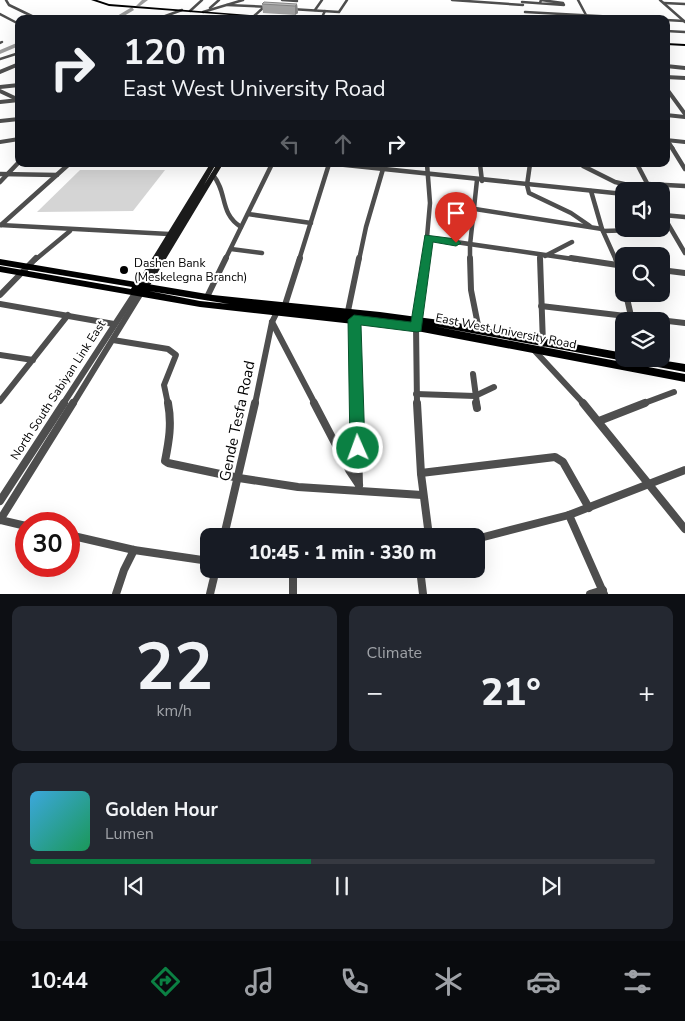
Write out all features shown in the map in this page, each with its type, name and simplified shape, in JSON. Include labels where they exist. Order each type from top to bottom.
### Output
[{"type":"main road","points":[[92,1],[117,6],[242,15]]},
{"type":"main road","points":[[181,10],[244,15]]},
{"type":"main road","points":[[670,43],[685,44]]},
{"type":"main road","name":"North South Sabiyan Link East","points":[[140,289],[169,234],[211,167]]},
{"type":"main road","name":"North South Sabiyan Link East","points":[[140,289],[218,167]]},
{"type":"main road","name":"East West University Road","points":[[0,262],[23,270]]},
{"type":"main road","name":"East West University Road","points":[[0,269],[23,270],[354,320],[478,330],[540,347],[685,368]]},
{"type":"main road","name":"East West University Road","points":[[140,289],[200,304],[348,311],[540,347],[685,378]]},
{"type":"street","points":[[190,10],[202,0]]},
{"type":"street","points":[[205,11],[219,0]]},
{"type":"street","points":[[205,11],[243,0]]},
{"type":"street","points":[[282,0],[298,0]]},
{"type":"street","points":[[292,8],[298,0]]},
{"type":"street","points":[[315,10],[322,0]]},
{"type":"street","points":[[284,8],[341,11],[347,0]]},
{"type":"street","points":[[452,0],[564,5],[563,3],[541,0],[540,3]]},
{"type":"street","points":[[578,0],[586,15]]},
{"type":"street","points":[[660,0],[685,21]]},
{"type":"street","points":[[251,1],[251,6]]},
{"type":"street","points":[[0,5],[6,2],[30,15]]},
{"type":"street","points":[[522,2],[526,15]]},
{"type":"street","points":[[664,3],[685,4]]},
{"type":"street","points":[[227,5],[278,8]]},
{"type":"street","points":[[255,15],[264,7]]},
{"type":"street","points":[[168,15],[181,10]]},
{"type":"street","points":[[323,15],[325,11]]},
{"type":"street","points":[[525,12],[571,15]]},
{"type":"street","points":[[0,14],[15,22]]},
{"type":"street","points":[[670,20],[685,21]]},
{"type":"street","points":[[670,31],[685,32]]},
{"type":"street","points":[[0,59],[15,54]]},
{"type":"street","points":[[0,72],[15,66]]},
{"type":"street","points":[[670,66],[685,68]]},
{"type":"street","points":[[670,77],[685,78]]},
{"type":"street","points":[[0,87],[15,85]]},
{"type":"street","points":[[0,91],[15,98]]},
{"type":"street","points":[[670,94],[685,115]]},
{"type":"street","points":[[0,108],[2,102],[15,100]]},
{"type":"street","points":[[670,115],[685,115]]},
{"type":"street","points":[[0,121],[15,119]]},
{"type":"street","points":[[0,142],[15,140]]},
{"type":"street","points":[[670,140],[685,142]]},
{"type":"street","points":[[670,144],[685,168]]},
{"type":"street","points":[[0,182],[15,166]]},
{"type":"street","points":[[0,225],[66,167]]},
{"type":"street","points":[[207,297],[271,167]]},
{"type":"street","name":"Gende Tesfa Road","points":[[226,528],[239,478],[272,322],[281,309],[328,167]]},
{"type":"street","points":[[348,311],[366,227],[387,167],[479,180],[615,193]]},
{"type":"street","points":[[428,167],[430,208],[417,324],[416,394],[422,495],[428,528]]},
{"type":"street","points":[[478,330],[471,290],[470,245],[480,167]]},
{"type":"street","points":[[530,167],[527,191],[571,213],[590,226]]},
{"type":"street","points":[[585,167],[615,182]]},
{"type":"street","points":[[638,167],[646,182]]},
{"type":"street","points":[[0,174],[57,175]]},
{"type":"street","points":[[213,175],[221,186],[226,214],[232,222],[241,227]]},
{"type":"street","points":[[670,185],[685,186]]},
{"type":"street","points":[[591,191],[602,230],[615,255]]},
{"type":"street","points":[[475,209],[590,226],[602,230],[615,230]]},
{"type":"street","points":[[248,214],[311,223]]},
{"type":"street","points":[[670,214],[685,217]]},
{"type":"street","points":[[0,225],[169,234]]},
{"type":"street","points":[[670,226],[684,250]]},
{"type":"street","points":[[0,295],[51,244],[70,230]]},
{"type":"street","points":[[428,238],[615,265]]},
{"type":"street","points":[[542,255],[572,242]]},
{"type":"street","points":[[230,249],[262,252]]},
{"type":"street","points":[[542,255],[540,347],[685,529]]},
{"type":"street","points":[[670,271],[685,273]]},
{"type":"street","name":"North South Sabiyan Link East","points":[[0,501],[114,324],[140,289]]},
{"type":"street","name":"North South Sabiyan Link East","points":[[0,520],[113,340],[140,289]]},
{"type":"street","points":[[0,304],[114,324]]},
{"type":"street","points":[[541,306],[615,314]]},
{"type":"street","points":[[0,401],[68,315]]},
{"type":"street","points":[[354,320],[359,488]]},
{"type":"street","points":[[670,321],[685,323]]},
{"type":"street","points":[[272,322],[359,488]]},
{"type":"street","points":[[113,340],[168,349],[176,355],[164,385],[171,419],[170,438],[165,461],[239,478],[298,486],[359,488],[422,495]]},
{"type":"street","points":[[0,355],[33,360]]},
{"type":"street","points":[[473,374],[478,408]]},
{"type":"street","points":[[416,394],[475,396],[494,387]]},
{"type":"street","points":[[599,421],[674,392]]},
{"type":"street","points":[[421,473],[555,457],[563,462],[589,508]]},
{"type":"street","points":[[485,537],[569,515],[685,470]]},
{"type":"street","points":[[569,515],[604,592],[590,594]]},
{"type":"street","points":[[0,520],[15,523]]},
{"type":"street","points":[[80,538],[134,550],[200,560]]},
{"type":"street","points":[[116,594],[134,550]]},
{"type":"street","points":[[210,594],[214,578]]},
{"type":"street","points":[[293,578],[293,594]]},
{"type":"street","points":[[421,578],[423,594]]},
{"type":"shaded area","points":[[80,170],[165,170],[133,211],[37,212]]},
{"type":"building","points":[[264,2],[297,4],[295,6],[262,4]]},
{"type":"waterway","points":[[138,5],[145,0]]},
{"type":"waterway","points":[[122,15],[132,9]]},
{"type":"waterway","points":[[0,52],[15,46]]},
{"type":"place","name":"Dashen Bank (Meskelegna Branch)","points":[[124,270]]},
{"type":"route","points":[[358,448],[354,320],[417,327],[428,238],[456,243]]}]
